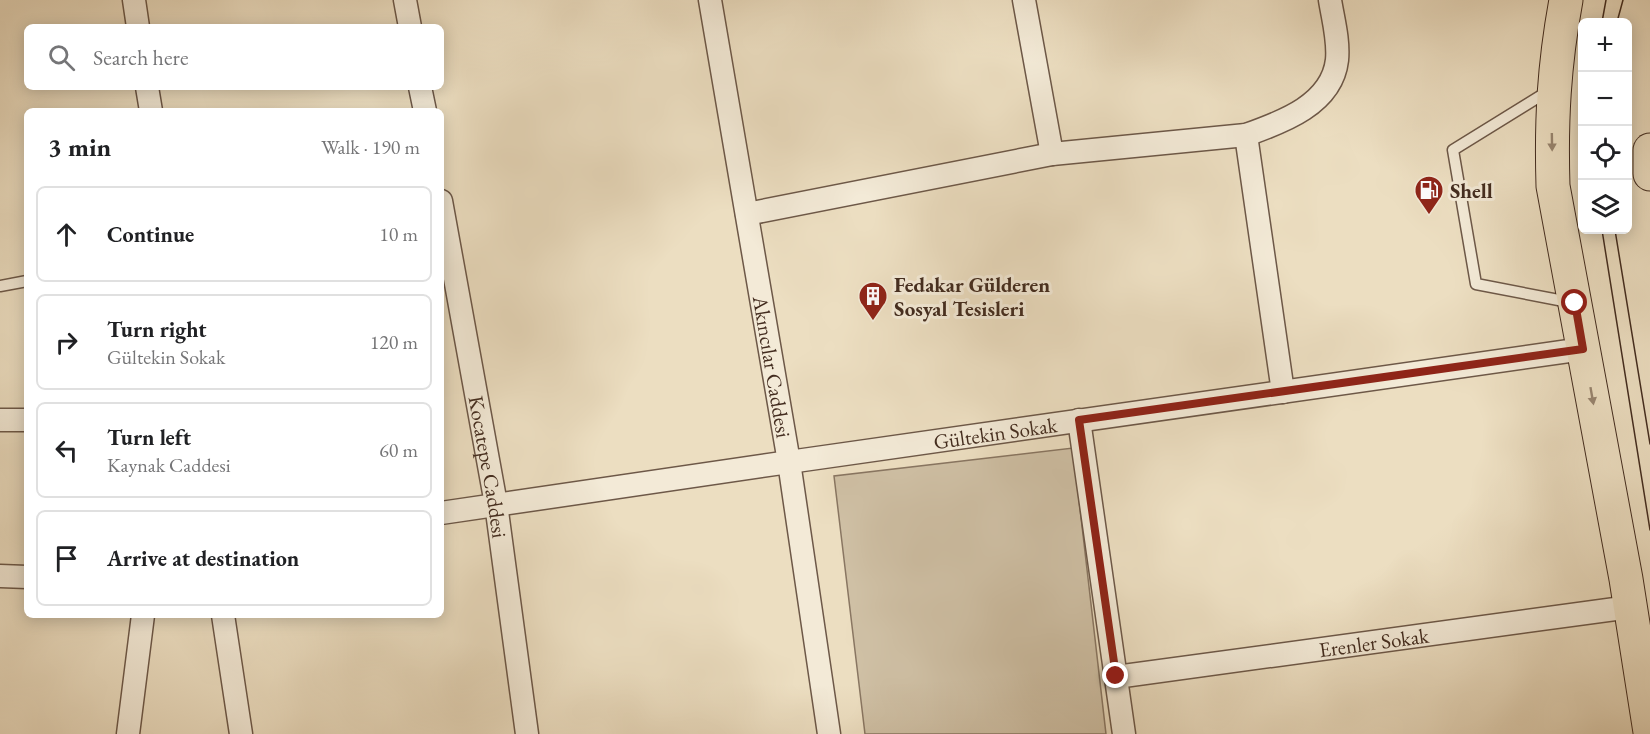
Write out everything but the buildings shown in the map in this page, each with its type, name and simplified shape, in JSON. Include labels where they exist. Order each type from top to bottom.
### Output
[{"type":"main road","points":[[1566,0],[1553,88],[1553,186],[1630,607],[1650,732]]},
{"type":"main road","points":[[1650,150],[1650,174]]},
{"type":"street","points":[[134,0],[138,24]]},
{"type":"street","points":[[405,0],[409,24]]},
{"type":"street","name":"Akıncılar Caddesi","points":[[710,0],[789,462],[829,734]]},
{"type":"street","points":[[1024,0],[1052,154]]},
{"type":"street","points":[[747,214],[1052,154],[1246,135],[1273,126],[1315,101],[1326,89],[1333,76],[1337,59],[1330,0]]},
{"type":"street","points":[[148,90],[150,108]]},
{"type":"street","points":[[421,90],[424,108]]},
{"type":"street","points":[[1246,135],[1283,392]]},
{"type":"street","name":"Kocatepe Caddesi","points":[[444,218],[496,504],[526,734]]},
{"type":"street","name":"Gültekin Sokak","points":[[444,513],[1583,349]]},
{"type":"street","points":[[0,420],[24,420]]},
{"type":"street","points":[[1079,420],[1124,734]]},
{"type":"street","points":[[0,576],[24,577]]},
{"type":"street","name":"Erenler Sokak","points":[[1116,676],[1630,607]]},
{"type":"street","points":[[128,734],[143,618]]},
{"type":"street","points":[[223,618],[241,734]]},
{"type":"lane","points":[[1553,88],[1453,150],[1476,284],[1575,303]]},
{"type":"lane","points":[[0,286],[24,282]]},
{"type":"shaded area","points":[[1073,448],[1106,734],[865,734],[834,476]]},
{"type":"tram line","points":[[1603,18],[1606,0]]},
{"type":"tram line","points":[[1618,18],[1623,0]]},
{"type":"tram line","points":[[1603,234],[1650,530]]},
{"type":"tram line","points":[[1616,234],[1650,444]]},
{"type":"place","name":"Shell","points":[[1429,216]]},
{"type":"place","name":"Fedakar Gülderen Sosyal Tesisleri","points":[[873,322]]},
{"type":"route","points":[[1116,676],[1079,420],[1583,349],[1575,303]]}]
